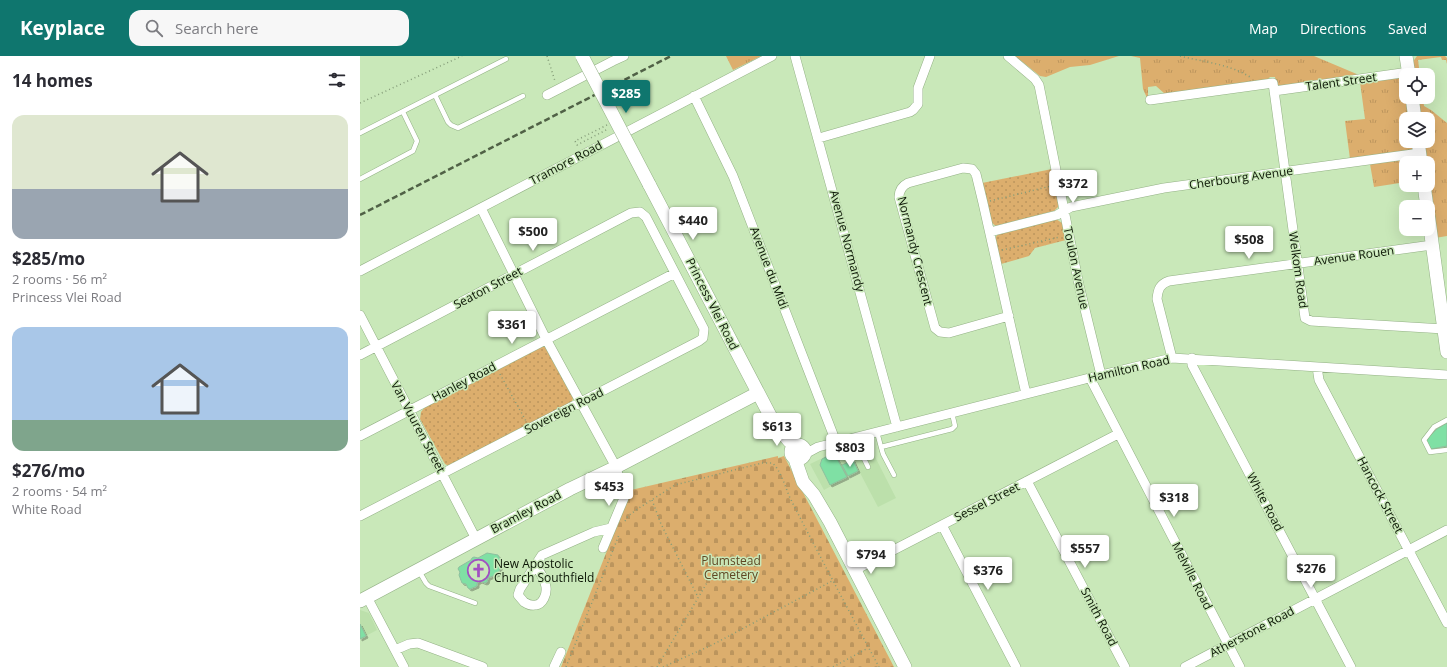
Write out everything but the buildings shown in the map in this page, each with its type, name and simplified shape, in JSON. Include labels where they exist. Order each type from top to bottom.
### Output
[{"type":"street","name":"Princess Vlei Road","points":[[582,56],[775,425],[799,452],[803,482],[814,495],[830,522],[905,667]]},
{"type":"street","points":[[547,95],[613,60],[624,56]]},
{"type":"street","name":"Tramore Road","points":[[360,271],[772,56]]},
{"type":"street","name":"Avenue Normandy","points":[[795,56],[819,138],[897,426]]},
{"type":"street","points":[[819,138],[914,110],[918,101],[918,88],[930,56]]},
{"type":"street","name":"Toulon Avenue","points":[[1008,56],[1034,77],[1038,83],[1079,285],[1101,374]]},
{"type":"street","points":[[1406,56],[1408,68]]},
{"type":"street","name":"Talent Street","points":[[1150,100],[1261,85],[1274,87],[1399,75]]},
{"type":"street","name":"Welkom Road","points":[[1274,87],[1305,316],[1309,321],[1444,329]]},
{"type":"street","name":"Avenue du Midi","points":[[694,96],[733,176],[836,442]]},
{"type":"street","name":"Cherbourg Avenue","points":[[1064,211],[1071,207],[1164,188],[1420,152]]},
{"type":"street","name":"Normandy Crescent","points":[[1009,316],[948,333],[940,332],[935,328],[899,194],[903,186],[908,183],[966,168],[972,169],[976,174],[990,232],[994,252],[1009,316],[1026,394]]},
{"type":"street","points":[[481,208],[546,339],[616,467],[617,475],[624,490],[624,495],[603,548]]},
{"type":"street","points":[[990,232],[1064,211]]},
{"type":"street","name":"Seaton Street","points":[[360,355],[631,213],[640,212],[646,218],[675,273]]},
{"type":"street","points":[[1431,236],[1447,352]]},
{"type":"street","name":"Avenue Rouen","points":[[1172,358],[1158,305],[1158,293],[1161,285],[1169,281],[1432,245]]},
{"type":"street","name":"Hanley Road","points":[[360,436],[675,273]]},
{"type":"street","name":"Sovereign Road","points":[[360,516],[702,338],[704,334],[702,324],[675,273]]},
{"type":"street","name":"Van Vuuren Street","points":[[360,315],[476,539]]},
{"type":"street","name":"Hamilton Road","points":[[799,452],[1101,374],[1172,358],[1192,358],[1447,375]]},
{"type":"street","name":"White Road","points":[[1192,358],[1192,365],[1351,667]]},
{"type":"street","name":"Hancock Street","points":[[1317,367],[1319,380],[1447,622]]},
{"type":"street","name":"Melville Road","points":[[1090,378],[1240,667]]},
{"type":"street","name":"Bramley Road","points":[[364,599],[570,489],[616,467],[758,393]]},
{"type":"street","name":"Sessel Street","points":[[855,570],[1118,434]]},
{"type":"street","name":"Smith Road","points":[[1027,481],[1125,667]]},
{"type":"street","points":[[942,525],[1016,667]]},
{"type":"street","points":[[536,565],[542,555],[594,532],[611,528]]},
{"type":"street","name":"Atherstone Road","points":[[1185,667],[1447,530]]},
{"type":"street","points":[[364,599],[404,667]]},
{"type":"street","points":[[395,650],[409,644],[418,643],[483,667]]},
{"type":"street","points":[[554,667],[560,652]]},
{"type":"lane","points":[[360,133],[506,59]]},
{"type":"lane","points":[[435,95],[448,122],[451,126],[458,128],[523,96]]},
{"type":"lane","points":[[360,179],[413,151],[417,141],[403,112]]},
{"type":"lane","points":[[881,447],[953,428],[955,426],[952,413]]},
{"type":"lane","points":[[1447,420],[1434,427],[1424,441],[1430,452],[1447,450]]},
{"type":"lane","points":[[877,432],[883,454],[894,475]]},
{"type":"lane","points":[[854,438],[868,467]]},
{"type":"lane","points":[[419,570],[428,586],[475,603]]},
{"type":"path","points":[[360,103],[462,56]]},
{"type":"path","points":[[547,56],[559,89]]},
{"type":"path","points":[[1180,56],[1221,65],[1242,72],[1256,80],[1261,85]]},
{"type":"path","points":[[605,131],[577,145],[575,141],[608,125]]},
{"type":"path","points":[[983,203],[1058,184]]},
{"type":"path","points":[[994,252],[1058,237],[1070,240]]},
{"type":"path","points":[[495,366],[530,428]]},
{"type":"path","points":[[622,527],[628,516],[668,489],[683,482],[762,463],[772,463],[777,468],[784,486],[832,581],[879,667]]},
{"type":"path","points":[[652,500],[661,524],[698,597]]},
{"type":"path","points":[[566,667],[619,534]]},
{"type":"path","points":[[657,667],[708,581]]},
{"type":"path","points":[[663,667],[712,645],[832,581]]},
{"type":"path","points":[[833,667],[869,648]]},
{"type":"shaded area","points":[[869,445],[896,498],[878,507],[859,471],[824,490],[810,464],[833,453],[833,451]]},
{"type":"shaded area","points":[[360,610],[369,613],[377,630],[360,639]]},
{"type":"green space","points":[[726,56],[761,56],[733,70]]},
{"type":"green space","points":[[1015,56],[1119,56],[1090,65],[1070,67],[1046,77],[1040,76]]},
{"type":"green space","points":[[1131,56],[1314,56],[1359,75],[1279,87],[1276,84],[1275,77],[1270,77],[1265,82],[1165,94],[1156,86],[1148,87],[1147,98],[1143,89],[1140,58]]},
{"type":"green space","points":[[1417,56],[1445,56],[1447,58],[1447,64],[1446,60],[1442,60],[1441,57],[1418,60],[1419,68],[1412,68],[1412,63]]},
{"type":"green space","points":[[1399,77],[1399,104],[1408,104],[1409,112],[1399,112],[1399,148],[1413,148],[1411,150],[1350,159],[1345,121],[1365,119],[1360,82]]},
{"type":"green space","points":[[1417,104],[1424,104],[1424,106],[1433,112],[1418,112]]},
{"type":"green space","points":[[1435,113],[1447,123],[1447,236],[1435,238],[1435,200],[1430,200],[1429,192],[1435,192],[1435,156],[1424,156],[1423,148],[1435,148]]},
{"type":"green space","points":[[1399,160],[1399,183],[1374,187],[1370,164]]},
{"type":"green space","points":[[1052,169],[1058,202],[1058,207],[1054,211],[996,226],[992,223],[982,183]]},
{"type":"green space","points":[[1056,219],[1062,223],[1066,240],[1035,248],[1029,256],[1001,264],[995,238],[999,233]]},
{"type":"green space","points":[[543,346],[545,347],[573,398],[572,402],[449,466],[445,464],[420,419],[421,412],[426,406]]},
{"type":"green space","name":"Plumstead Cemetery","points":[[778,456],[778,458],[784,456],[894,667],[561,667],[631,490]]},
{"type":"railway","points":[[360,215],[671,56]]},
{"type":"place","name":"New Apostolic Church Southfield","points":[[479,571]]}]
